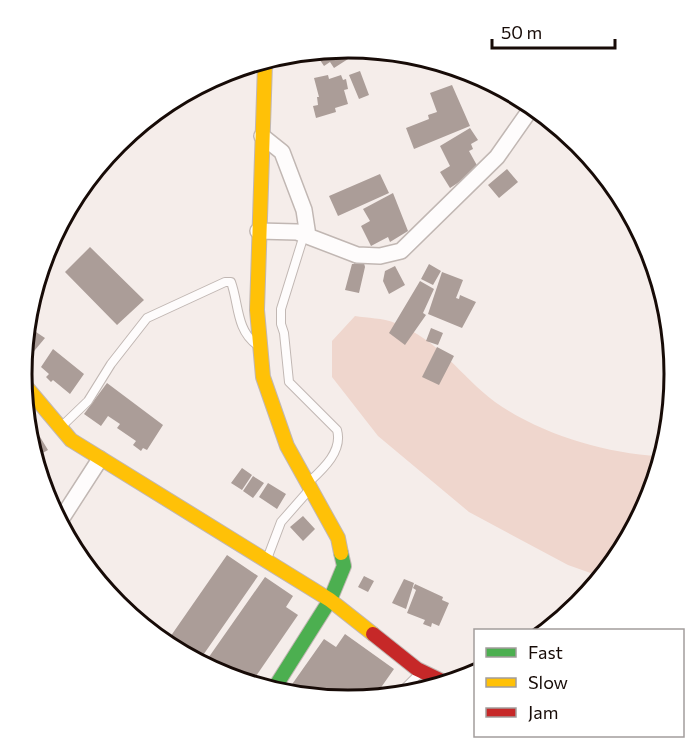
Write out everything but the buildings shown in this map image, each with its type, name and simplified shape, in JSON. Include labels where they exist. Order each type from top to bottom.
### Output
[{"type":"street","points":[[265,69],[257,310],[263,377],[287,446],[338,538],[344,566],[330,600],[278,683]]},
{"type":"street","points":[[258,231],[306,236],[357,255],[380,256],[401,251],[497,157],[528,114]]},
{"type":"street","points":[[262,136],[282,152],[304,210],[306,236]]},
{"type":"street","points":[[32,394],[71,440],[330,600],[422,671],[436,678]]},
{"type":"street","points":[[64,514],[100,459]]},
{"type":"lane","points":[[266,561],[281,522],[324,468],[338,445],[339,437],[337,430],[288,382],[284,333],[280,324],[281,309],[306,236]]},
{"type":"lane","points":[[60,427],[88,401],[111,364],[147,318],[225,282],[231,282],[241,325],[248,338],[261,347]]},
{"type":"lane","points":[[408,685],[422,671]]},
{"type":"shaded area","points":[[355,316],[390,321],[425,339],[482,392],[532,424],[595,446],[654,456],[632,514],[622,533],[593,574],[568,565],[469,512],[378,436],[332,377],[332,341]]},
{"type":"traffic: fast","points":[[278,683],[330,600],[344,566],[341,553]]},
{"type":"traffic: slow","points":[[265,69],[257,310],[263,377],[287,446],[338,538],[341,553]]},
{"type":"traffic: slow","points":[[32,394],[71,440],[330,600],[373,634]]},
{"type":"traffic: jam","points":[[373,634],[417,669],[436,678]]}]
